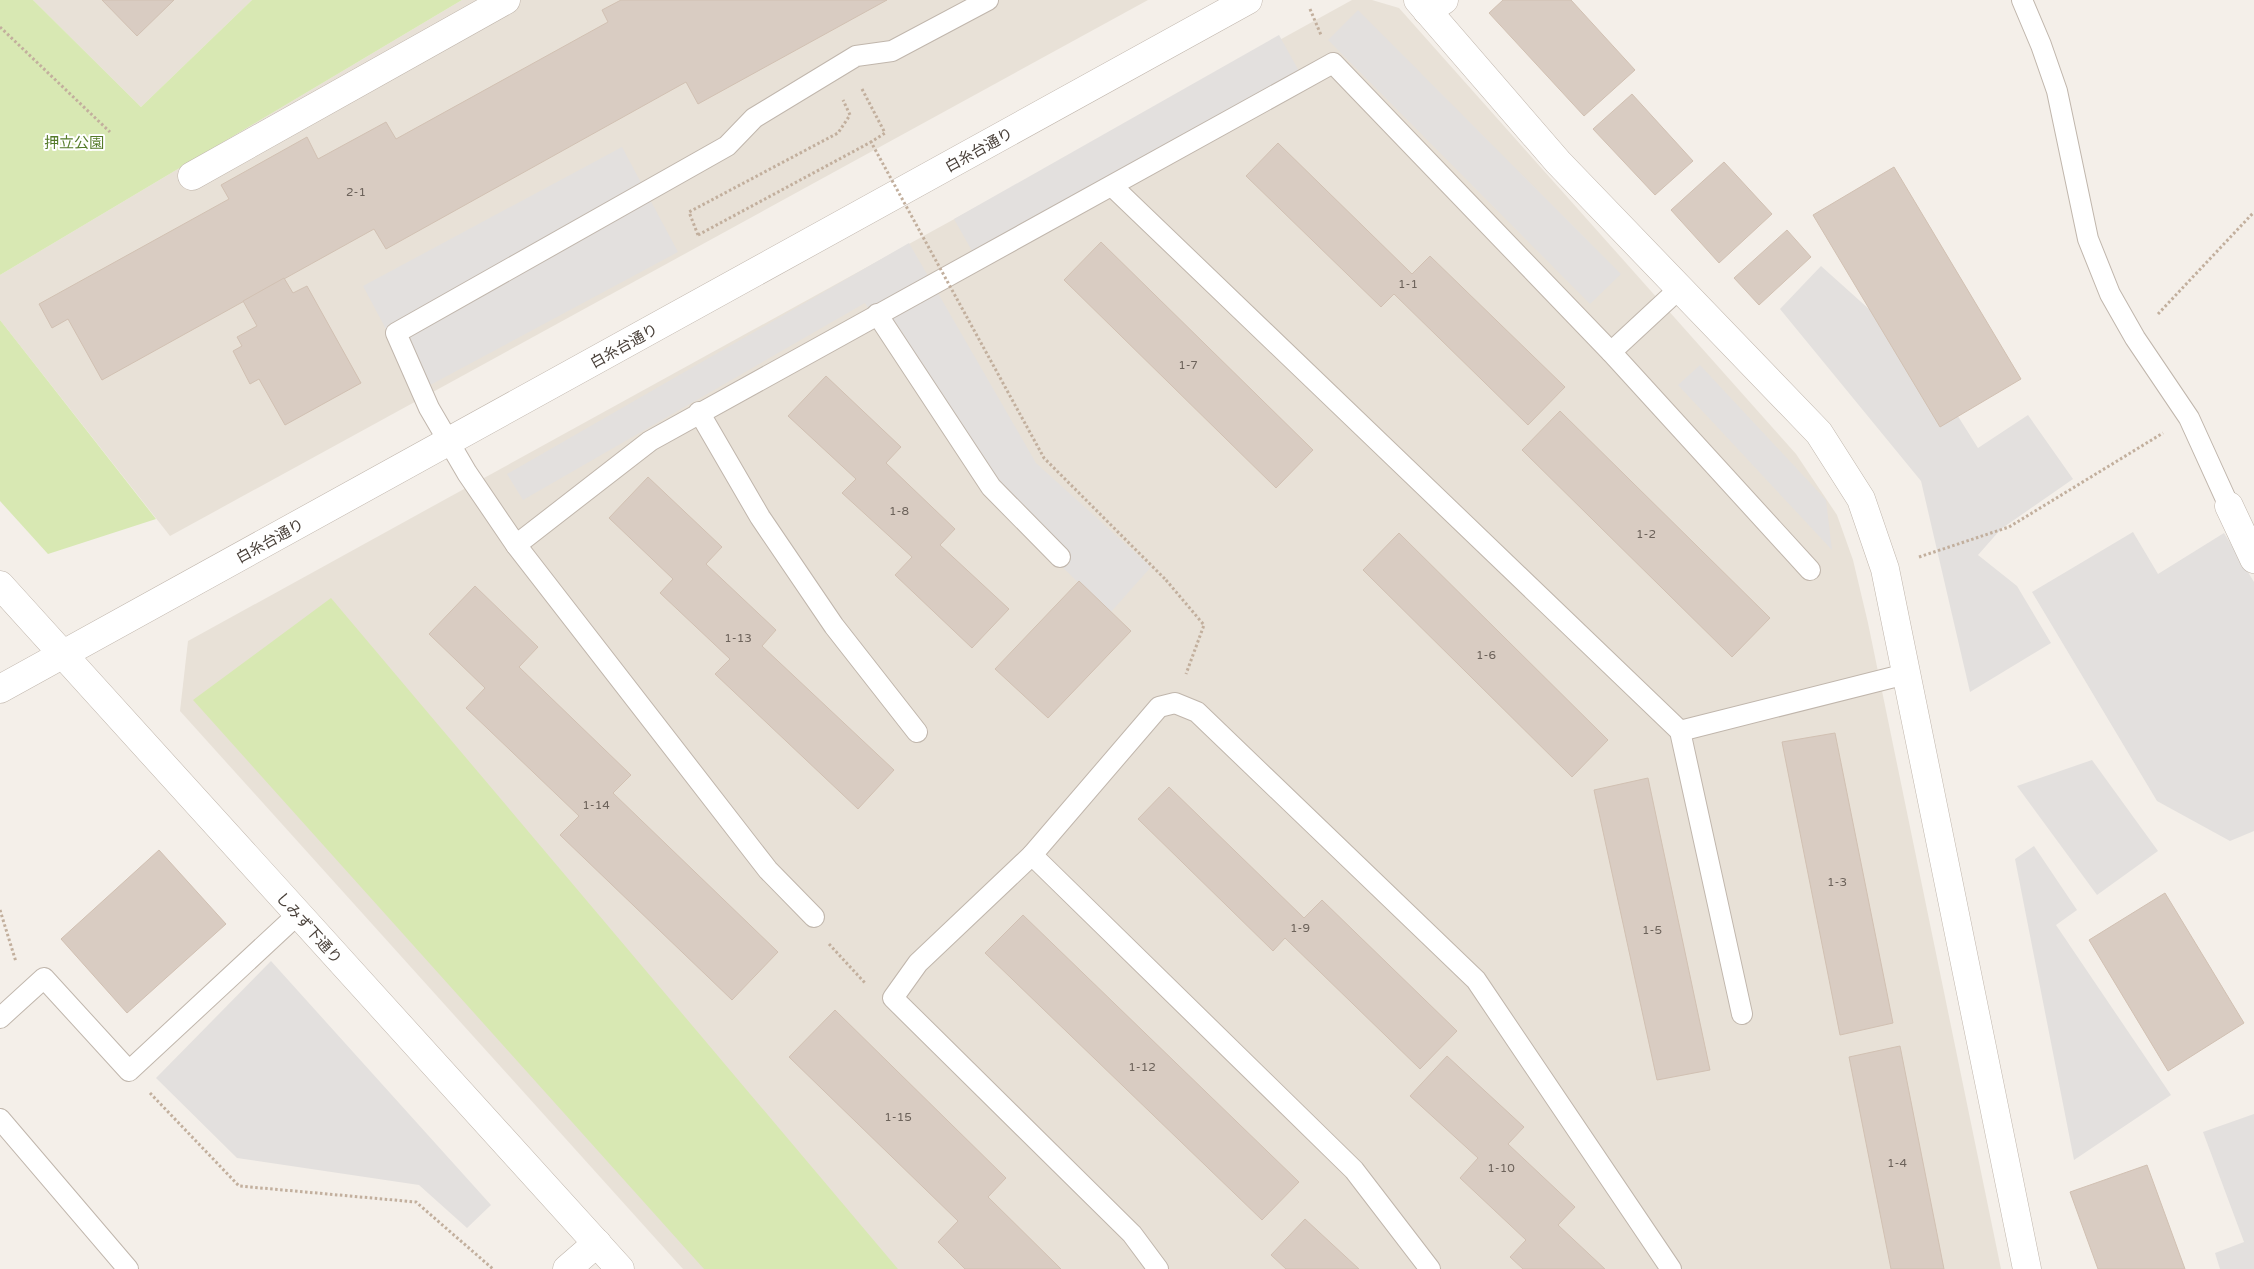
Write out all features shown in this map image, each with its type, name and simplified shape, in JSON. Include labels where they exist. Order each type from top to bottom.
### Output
[{"type":"street","points":[[192,176],[506,0]]},
{"type":"street","name":"白糸台通り","points":[[0,690],[1248,0]]},
{"type":"street","points":[[1429,4],[1558,162],[1819,433],[1861,499],[1886,569],[2027,1269]]},
{"type":"street","points":[[2229,506],[2254,559]]},
{"type":"street","name":"しみず下通り","points":[[0,585],[297,915],[620,1269]]},
{"type":"street","points":[[567,1269],[597,1244]]},
{"type":"lane","points":[[814,918],[768,870],[516,545],[467,473],[429,408],[396,333],[727,146],[754,118],[856,56],[892,51],[988,0]]},
{"type":"lane","points":[[2022,0],[2041,45],[2057,91],[2088,239],[2110,294],[2135,338],[2189,418],[2229,506]]},
{"type":"lane","points":[[516,545],[650,441],[699,412],[1333,63],[1611,352],[1810,570]]},
{"type":"lane","points":[[1112,186],[1680,731],[1742,1014]]},
{"type":"lane","points":[[1611,352],[1680,288]]},
{"type":"lane","points":[[877,314],[991,487],[1060,557]]},
{"type":"lane","points":[[699,412],[771,533],[834,626],[917,732]]},
{"type":"lane","points":[[1680,731],[1906,674]]},
{"type":"lane","points":[[1158,1269],[1132,1234],[893,998],[918,963],[1032,854],[1159,707],[1175,703],[1197,712],[1476,980],[1671,1269]]},
{"type":"lane","points":[[1032,854],[1354,1170],[1430,1269]]},
{"type":"lane","points":[[0,1018],[44,978],[128,1071],[297,915]]},
{"type":"lane","points":[[0,1119],[128,1269]]},
{"type":"path","points":[[0,27],[110,132]]},
{"type":"path","points":[[830,72],[850,115],[838,133],[689,212],[698,235],[885,133],[848,62]]},
{"type":"path","points":[[871,142],[1044,458],[1166,580],[1204,626],[1175,703]]},
{"type":"path","points":[[2135,338],[2254,212]]},
{"type":"path","points":[[1919,558],[2009,527],[2167,431]]},
{"type":"path","points":[[0,910],[26,994]]},
{"type":"path","points":[[814,918],[824,939],[867,985],[893,998]]},
{"type":"path","points":[[128,1071],[239,1186],[416,1202],[493,1269]]},
{"type":"shaded area","points":[[33,0],[252,0],[141,107]]},
{"type":"shaded area","points":[[462,0],[1148,0],[170,536],[0,320],[0,275]]},
{"type":"shaded area","points":[[1352,0],[1372,0],[1399,8],[1796,454],[1837,515],[1853,560],[1868,623],[2001,1269],[683,1269],[180,711],[188,641]]},
{"type":"shaded area","points":[[1358,10],[1621,274],[1590,304],[1328,40]]},
{"type":"shaded area","points":[[1279,35],[1305,82],[980,265],[954,219]]},
{"type":"shaded area","points":[[622,147],[678,252],[419,391],[363,286]]},
{"type":"shaded area","points":[[909,243],[1036,463],[1151,567],[1110,613],[978,486],[865,303],[523,500],[507,474]]},
{"type":"shaded area","points":[[1821,266],[1918,353],[1978,448],[2028,415],[2073,479],[2001,529],[1978,555],[2017,586],[2051,643],[1970,692],[1921,481],[1780,309]]},
{"type":"shaded area","points":[[1700,365],[1826,500],[1832,550],[1678,385]]},
{"type":"shaded area","points":[[2133,532],[2158,574],[2224,533],[2254,582],[2254,831],[2230,841],[2157,801],[2032,592]]},
{"type":"shaded area","points":[[2092,760],[2158,851],[2097,895],[2017,786]]},
{"type":"shaded area","points":[[2034,846],[2077,910],[2056,925],[2171,1095],[2074,1160],[2015,859]]},
{"type":"shaded area","points":[[271,961],[491,1205],[467,1228],[419,1185],[237,1158],[156,1078]]},
{"type":"shaded area","points":[[2254,1114],[2254,1269],[2220,1269],[2215,1253],[2244,1242],[2203,1132]]},
{"type":"green space","name":"押立公園","points":[[0,0],[33,0],[141,107],[252,0],[462,0],[0,275]]},
{"type":"green space","points":[[0,320],[156,519],[48,554],[0,501]]},
{"type":"green space","points":[[331,598],[898,1269],[704,1269],[193,700]]},
{"type":"building","points":[[102,0],[174,0],[137,36]]},
{"type":"building","points":[[621,0],[887,0],[698,104],[686,82],[386,249],[374,229],[102,380],[68,319],[52,328],[39,304],[229,199],[221,185],[307,137],[318,159],[386,122],[396,139],[608,22],[602,10]]},
{"type":"building","points":[[1503,0],[1571,0],[1635,70],[1584,116],[1489,13]]},
{"type":"building","points":[[1632,94],[1693,161],[1655,195],[1593,129]]},
{"type":"building","points":[[1278,143],[1412,274],[1430,256],[1565,387],[1528,425],[1394,294],[1381,307],[1246,176]]},
{"type":"building","points":[[1724,162],[1772,214],[1719,263],[1671,210]]},
{"type":"building","points":[[1894,167],[2021,379],[1940,427],[1813,215]]},
{"type":"building","points":[[1787,230],[1811,257],[1759,305],[1734,278]]},
{"type":"building","points":[[1101,242],[1313,450],[1276,488],[1064,280]]},
{"type":"building","points":[[284,278],[293,293],[307,286],[361,383],[285,425],[259,379],[250,384],[233,351],[242,346],[237,337],[257,326],[243,301]]},
{"type":"building","points":[[826,376],[901,447],[886,463],[955,529],[940,545],[1009,609],[972,648],[895,575],[912,557],[842,493],[856,479],[788,416]]},
{"type":"building","points":[[1560,411],[1770,618],[1732,657],[1522,450]]},
{"type":"building","points":[[648,477],[722,547],[706,564],[776,630],[762,646],[894,770],[858,809],[715,674],[730,659],[660,593],[673,579],[609,518]]},
{"type":"building","points":[[1399,533],[1608,740],[1572,777],[1363,570]]},
{"type":"building","points":[[1079,581],[1131,631],[1048,718],[995,669]]},
{"type":"building","points":[[475,586],[538,647],[519,667],[631,775],[613,793],[778,952],[732,1000],[560,835],[579,816],[466,708],[485,688],[429,634]]},
{"type":"building","points":[[1835,733],[1893,1023],[1840,1035],[1782,742]]},
{"type":"building","points":[[1648,778],[1710,1070],[1657,1080],[1594,790]]},
{"type":"building","points":[[1169,787],[1304,918],[1322,900],[1457,1031],[1420,1069],[1285,938],[1273,951],[1138,819]]},
{"type":"building","points":[[159,850],[226,924],[127,1013],[61,939]]},
{"type":"building","points":[[2165,893],[2244,1023],[2168,1071],[2089,940]]},
{"type":"building","points":[[1023,915],[1299,1182],[1262,1220],[985,953]]},
{"type":"building","points":[[835,1010],[1006,1178],[988,1197],[1061,1269],[965,1269],[938,1242],[958,1221],[789,1057]]},
{"type":"building","points":[[1900,1046],[1944,1269],[1891,1269],[1849,1057]]},
{"type":"building","points":[[1447,1056],[1524,1127],[1508,1144],[1575,1207],[1558,1225],[1605,1269],[1523,1269],[1510,1257],[1526,1240],[1460,1178],[1478,1158],[1410,1096]]},
{"type":"building","points":[[2147,1165],[2185,1269],[2098,1269],[2070,1192]]},
{"type":"building","points":[[1305,1219],[1359,1269],[1286,1269],[1271,1255]]}]
